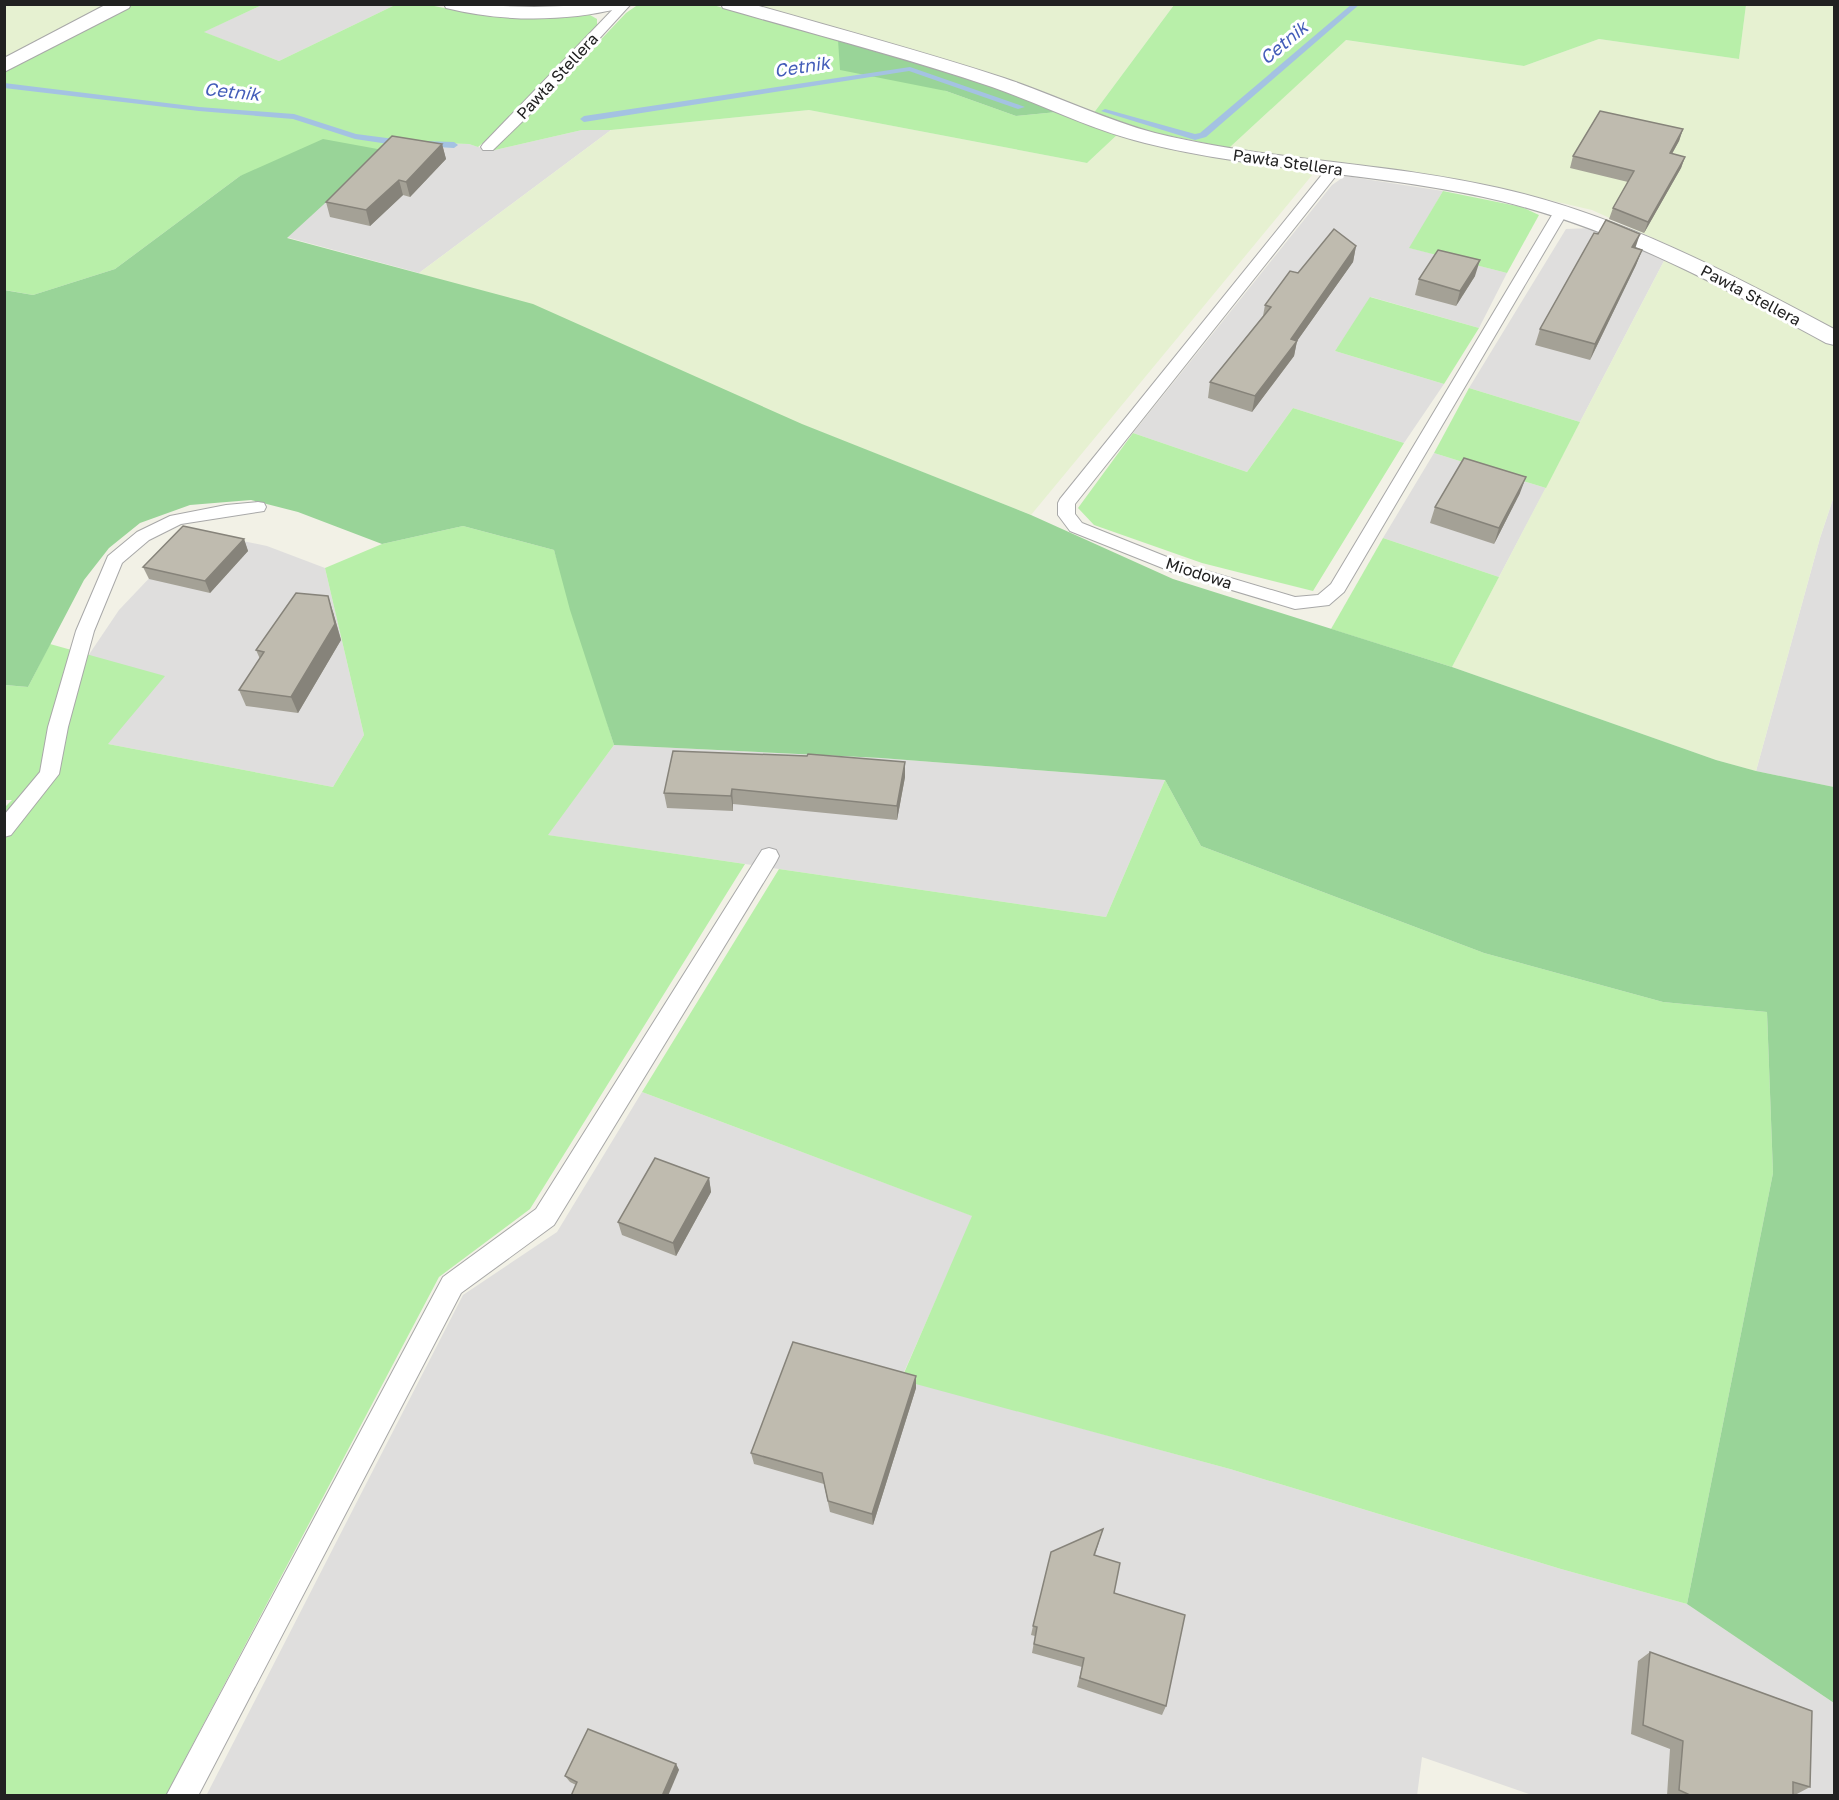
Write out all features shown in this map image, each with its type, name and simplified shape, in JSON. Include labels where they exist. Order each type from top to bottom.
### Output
[{"type":"street","points":[[4,66],[122,4]]},
{"type":"street","name":"Pawła Stellera","points":[[453,4],[482,11],[537,14],[614,4]]},
{"type":"street","name":"Pawła Stellera","points":[[730,4],[958,70],[1023,91],[1083,116],[1148,137],[1228,154],[1496,194],[1562,210],[1605,225],[1732,282],[1834,338]]},
{"type":"lane","name":"Pawła Stellera","points":[[488,147],[525,111],[625,4]]},
{"type":"lane","name":"Miodowa","points":[[1334,169],[1066,503],[1067,514],[1076,527],[1180,568],[1296,603],[1323,601],[1338,588],[1562,210]]},
{"type":"lane","points":[[4,830],[49,774],[58,727],[85,631],[114,560],[142,537],[176,520],[226,510],[258,507]]},
{"type":"lane","points":[[181,1796],[452,1286],[545,1217],[768,856]]},
{"type":"shaded area","points":[[262,5],[395,5],[279,61],[203,32]]},
{"type":"shaded area","points":[[582,130],[611,130],[419,273],[286,237],[383,150],[438,143],[469,144],[491,151]]},
{"type":"shaded area","points":[[1345,176],[1443,191],[1410,248],[1507,273],[1479,328],[1371,297],[1335,351],[1444,384],[1404,443],[1293,408],[1247,472],[1133,433],[1332,185]]},
{"type":"shaded area","points":[[1591,228],[1665,259],[1580,422],[1469,388],[1566,229]]},
{"type":"shaded area","points":[[1434,453],[1546,488],[1499,577],[1383,538]]},
{"type":"shaded area","points":[[1834,496],[1834,787],[1756,771],[1820,538]]},
{"type":"shaded area","points":[[194,531],[267,546],[325,568],[364,735],[333,787],[108,744],[88,656],[119,610]]},
{"type":"shaded area","points":[[614,745],[881,758],[1165,780],[1106,917],[547,835]]},
{"type":"shaded area","points":[[642,1092],[973,1216],[901,1379],[1230,1469],[1561,1569],[1687,1604],[1834,1703],[1834,1795],[1532,1795],[1422,1757],[1417,1796],[206,1796],[463,1295],[557,1232]]},
{"type":"green space","points":[[639,4],[713,5],[838,40],[946,91],[1016,116],[1057,112],[1118,134],[1087,163],[809,110],[611,130],[582,130],[491,151],[535,109],[626,13]]},
{"type":"green space","points":[[5,5],[109,5],[5,60]]},
{"type":"green space","points":[[129,5],[262,5],[204,32],[279,61],[395,5],[429,5],[480,15],[517,18],[590,15],[597,19],[597,27],[500,128],[478,147],[469,144],[438,143],[240,176],[115,269],[33,295],[5,290],[4,70]]},
{"type":"green space","points":[[744,5],[1174,5],[1093,114]]},
{"type":"green space","points":[[1174,5],[1746,5],[1739,59],[1599,39],[1524,66],[1346,40],[1229,148],[1151,132],[1093,114]]},
{"type":"green space","points":[[1746,5],[1834,5],[1834,331],[1673,247],[1592,210],[1501,189],[1229,148],[1345,40],[1524,66],[1599,39],[1739,59]]},
{"type":"green space","points":[[838,40],[976,82],[1057,112],[1016,116],[946,91],[840,70]]},
{"type":"green space","points":[[809,110],[1087,163],[1118,134],[1313,174],[1031,515],[419,273],[611,130]]},
{"type":"green space","points":[[323,139],[383,150],[287,238],[533,304],[802,424],[1031,515],[1173,579],[1452,667],[1716,760],[1756,771],[1834,787],[1834,1703],[1687,1604],[1773,1173],[1767,1012],[1663,1002],[1484,953],[1201,846],[1165,780],[881,758],[614,745],[570,610],[554,550],[463,526],[382,544],[298,512],[251,500],[190,505],[140,523],[109,548],[84,580],[28,687],[5,685],[4,290],[33,295],[115,269],[240,176]]},
{"type":"green space","points":[[1443,191],[1522,207],[1539,215],[1507,273],[1409,248]]},
{"type":"green space","points":[[1665,259],[1834,346],[1834,496],[1820,538],[1756,771],[1716,760],[1452,667]]},
{"type":"green space","points":[[1370,297],[1479,328],[1444,384],[1335,351]]},
{"type":"green space","points":[[1469,388],[1580,422],[1546,488],[1434,453]]},
{"type":"green space","points":[[1293,408],[1404,443],[1313,591],[1202,563],[1094,525],[1078,508],[1133,433],[1247,472]]},
{"type":"green space","points":[[463,526],[554,550],[614,745],[548,835],[745,864],[530,1209],[439,1277],[166,1795],[5,1795],[4,808],[12,800],[5,800],[4,685],[28,687],[50,644],[165,676],[108,744],[333,787],[364,735],[325,568],[382,544]]},
{"type":"green space","points":[[1383,538],[1499,577],[1452,667],[1331,629]]},
{"type":"green space","points":[[1165,780],[1201,846],[1484,953],[1663,1002],[1767,1012],[1773,1173],[1687,1604],[1561,1569],[1230,1469],[901,1380],[972,1216],[642,1092],[779,869],[1106,917]]},
{"type":"building","points":[[1600,111],[1683,129],[1670,153],[1685,157],[1648,222],[1613,208],[1634,171],[1573,156]]},
{"type":"building","points":[[392,136],[442,144],[406,182],[399,180],[366,210],[326,202]]},
{"type":"building","points":[[1606,220],[1640,234],[1632,247],[1642,250],[1595,344],[1540,329],[1594,233],[1598,234]]},
{"type":"building","points":[[1334,229],[1356,246],[1291,339],[1297,341],[1255,396],[1210,382],[1271,307],[1265,305],[1290,271],[1298,273]]},
{"type":"building","points":[[1438,250],[1480,260],[1460,291],[1419,279]]},
{"type":"building","points":[[1464,458],[1526,477],[1499,528],[1435,507]]},
{"type":"building","points":[[183,526],[244,539],[205,581],[143,567]]},
{"type":"building","points":[[296,593],[328,596],[335,624],[291,697],[239,690],[264,652],[256,650]]},
{"type":"building","points":[[673,751],[807,756],[808,754],[905,762],[897,806],[732,789],[731,796],[664,793]]},
{"type":"building","points":[[655,1158],[709,1178],[673,1243],[618,1222]]},
{"type":"building","points":[[793,1342],[916,1376],[872,1514],[828,1501],[822,1473],[751,1453]]},
{"type":"building","points":[[1103,1529],[1094,1555],[1120,1563],[1114,1593],[1185,1615],[1166,1706],[1080,1678],[1084,1658],[1034,1644],[1037,1627],[1033,1626],[1051,1552]]},
{"type":"building","points":[[1650,1652],[1812,1711],[1810,1787],[1793,1782],[1793,1796],[1692,1796],[1679,1790],[1683,1741],[1643,1725]]},
{"type":"building","points":[[588,1729],[676,1764],[662,1796],[571,1796],[577,1782],[565,1776]]},
{"type":"waterway","name":"Cetnik","points":[[1105,111],[1195,137],[1203,135],[1357,4]]},
{"type":"waterway","name":"Cetnik","points":[[584,119],[910,69],[1021,107]]},
{"type":"waterway","name":"Cetnik","points":[[4,85],[199,109],[294,117],[355,136],[402,143]]},
{"type":"waterway","name":"Cetnik","points":[[424,144],[454,145]]}]
